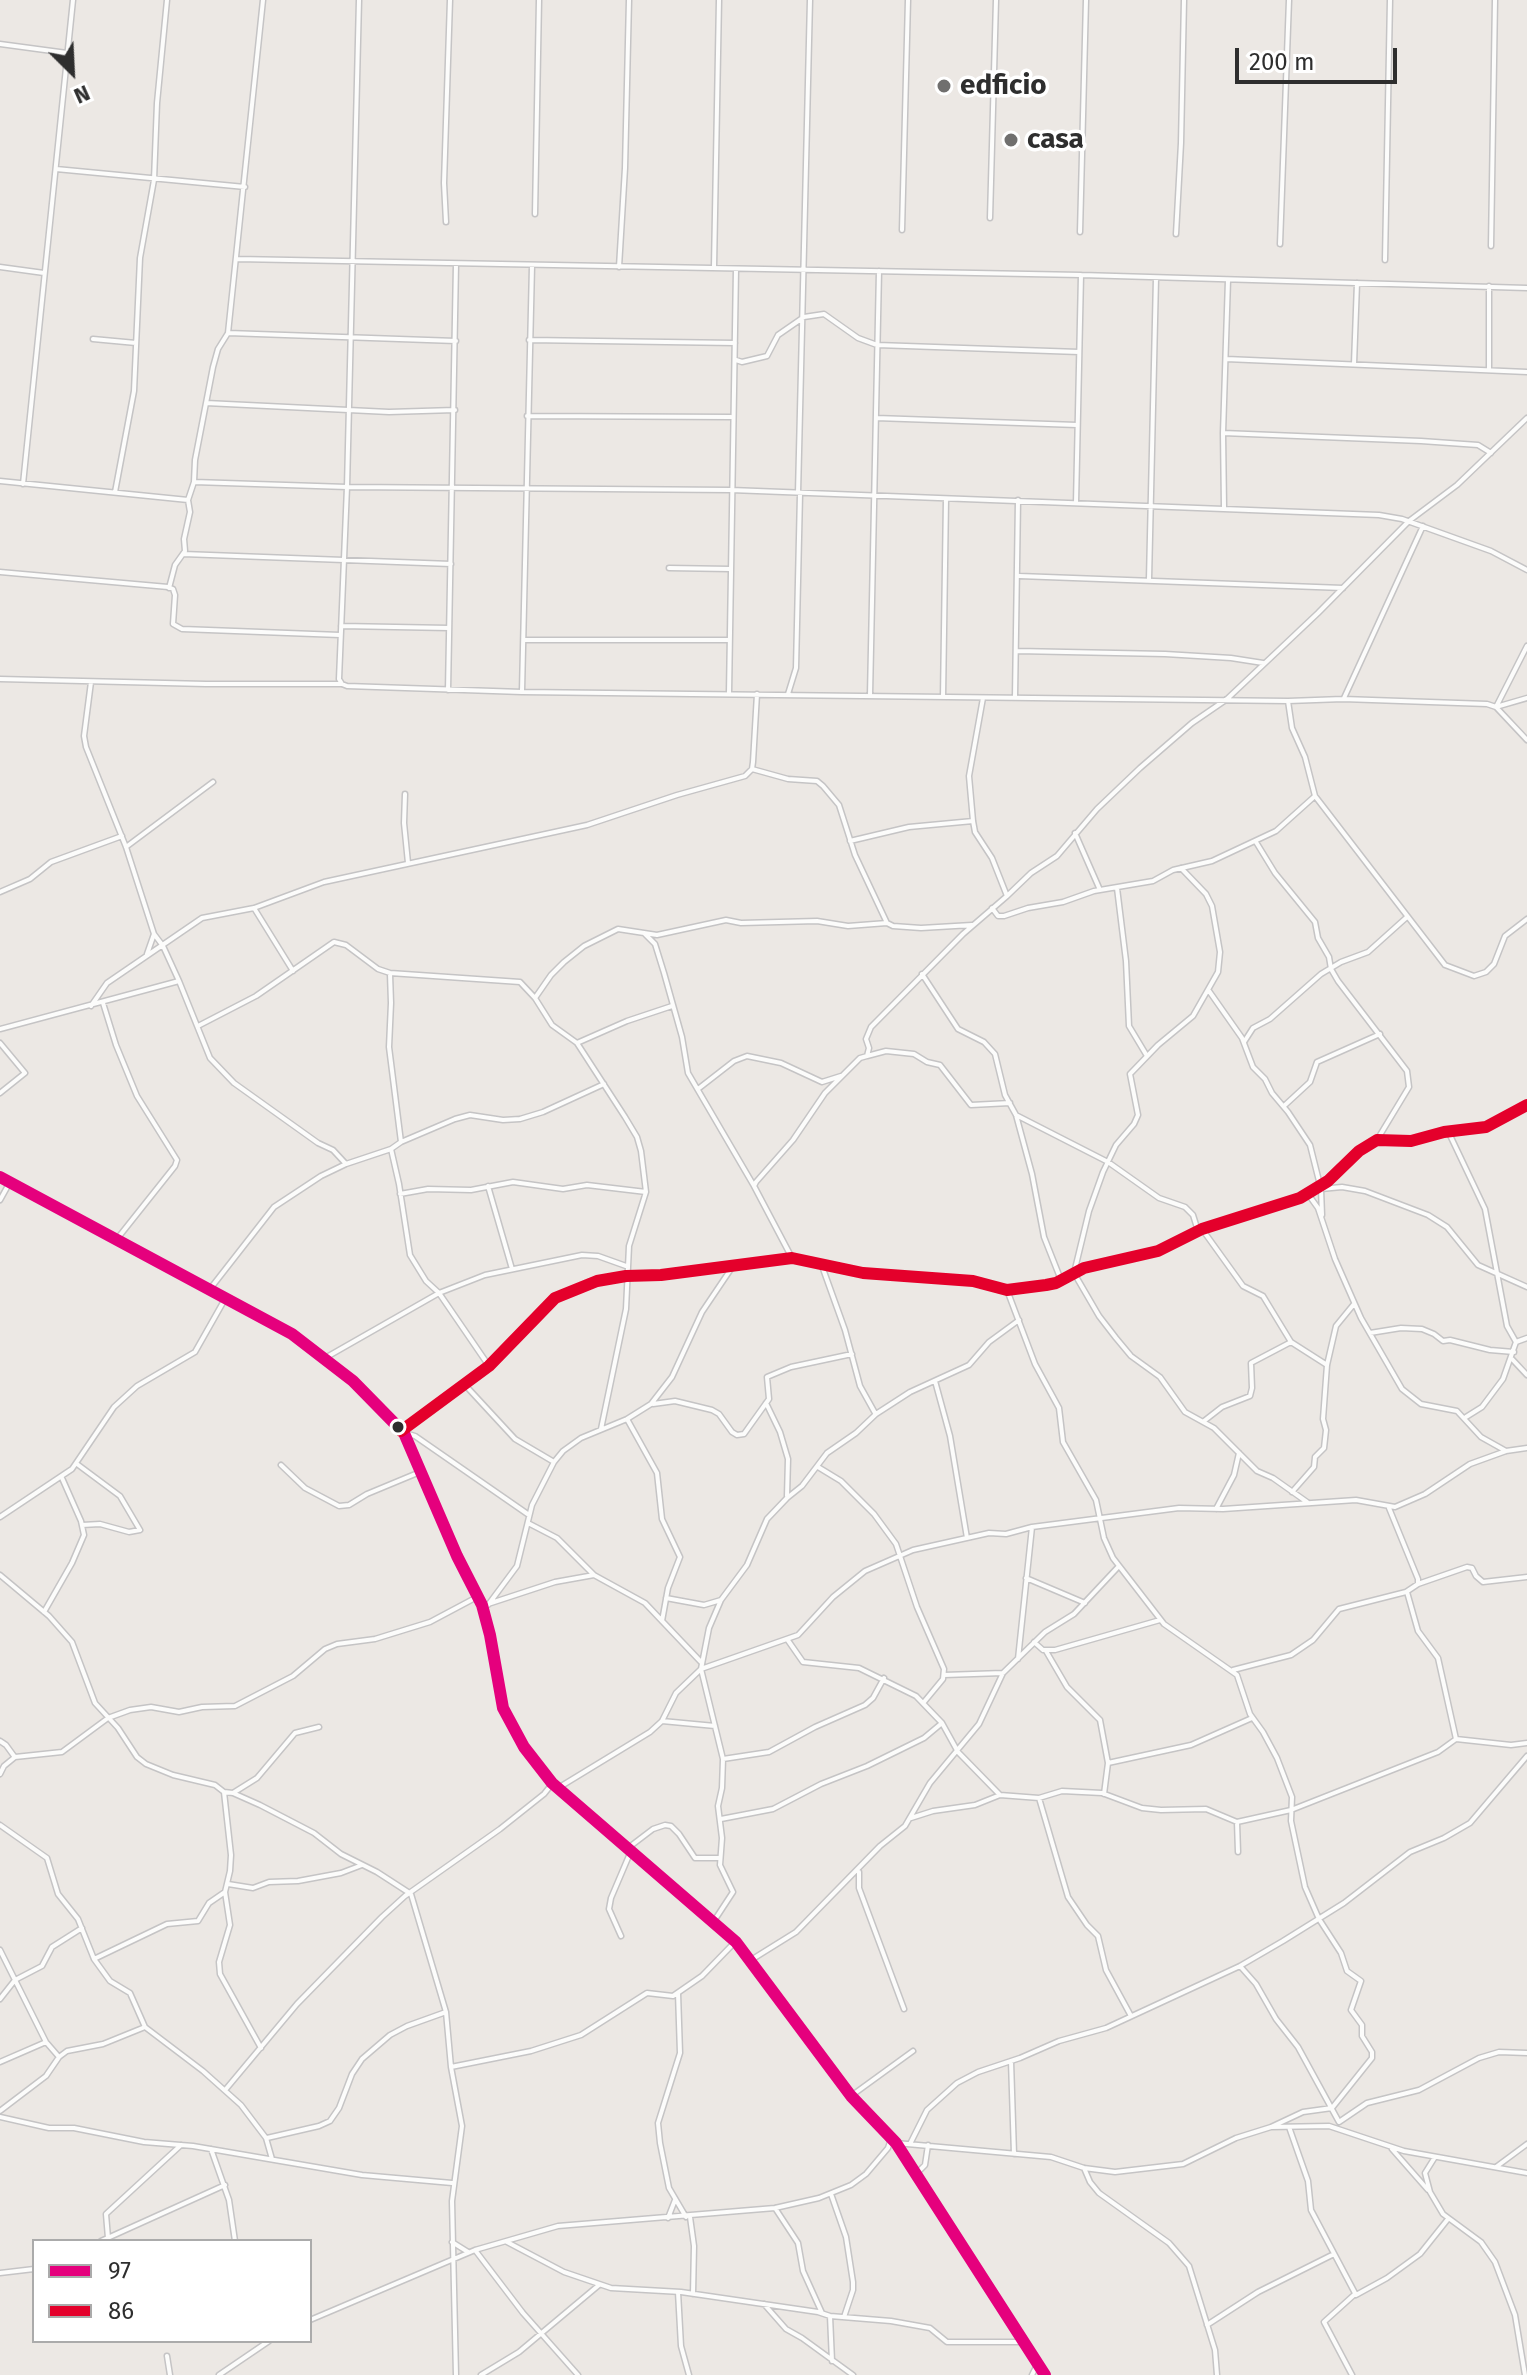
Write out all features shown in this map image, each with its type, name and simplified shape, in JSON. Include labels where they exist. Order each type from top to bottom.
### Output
[{"type":"street","points":[[23,484],[73,0]]},
{"type":"street","points":[[115,492],[134,391],[140,258],[154,180],[157,103],[167,0]]},
{"type":"street","points":[[169,588],[175,565],[183,554],[190,512],[188,500],[194,482],[205,403],[218,349],[228,333],[263,0]]},
{"type":"street","points":[[342,684],[339,679],[340,635],[347,487],[359,0]]},
{"type":"street","points":[[446,222],[444,183],[450,0]]},
{"type":"street","points":[[535,214],[539,0]]},
{"type":"street","points":[[619,267],[629,0]]},
{"type":"street","points":[[714,267],[719,0]]},
{"type":"street","points":[[788,694],[796,668],[810,0]]},
{"type":"street","points":[[902,230],[908,0]]},
{"type":"street","points":[[990,218],[996,0]]},
{"type":"street","points":[[1080,232],[1086,0]]},
{"type":"street","points":[[1176,234],[1184,0]]},
{"type":"street","points":[[1280,244],[1289,0]]},
{"type":"street","points":[[1385,260],[1390,0]]},
{"type":"street","points":[[1491,246],[1495,0]]},
{"type":"street","points":[[0,44],[67,53]]},
{"type":"street","points":[[56,169],[245,187]]},
{"type":"street","points":[[237,259],[1081,275],[1527,288]]},
{"type":"street","points":[[448,690],[456,264]]},
{"type":"street","points":[[522,692],[532,266]]},
{"type":"street","points":[[0,267],[44,273]]},
{"type":"street","points":[[729,693],[731,417],[736,360],[736,269]]},
{"type":"street","points":[[870,695],[879,271]]},
{"type":"street","points":[[1076,503],[1081,275]]},
{"type":"street","points":[[1149,580],[1156,278]]},
{"type":"street","points":[[1224,507],[1228,280]]},
{"type":"street","points":[[1354,364],[1357,283]]},
{"type":"street","points":[[1489,286],[1489,370]]},
{"type":"street","points":[[736,360],[742,362],[767,356],[775,338],[804,317],[824,314],[858,338],[877,345],[1079,352]]},
{"type":"street","points":[[228,333],[456,341]]},
{"type":"street","points":[[93,339],[136,343]]},
{"type":"street","points":[[529,340],[735,343]]},
{"type":"street","points":[[1226,359],[1527,372]]},
{"type":"street","points":[[205,403],[348,410],[455,410]]},
{"type":"street","points":[[527,416],[731,417]]},
{"type":"street","points":[[876,418],[1078,425]]},
{"type":"street","points":[[867,1056],[869,1048],[866,1039],[871,1027],[972,925],[1031,873],[1057,856],[1075,833],[1140,768],[1192,723],[1227,699],[1409,521],[1457,485],[1527,418]]},
{"type":"street","points":[[1223,433],[1478,445],[1491,453]]},
{"type":"street","points":[[0,481],[188,500]]},
{"type":"street","points":[[194,482],[452,489],[731,490],[1379,515],[1409,521],[1491,551],[1527,570]]},
{"type":"street","points":[[943,697],[946,498]]},
{"type":"street","points":[[1015,697],[1018,500]]},
{"type":"street","points":[[1343,699],[1423,526]]},
{"type":"street","points":[[183,554],[451,564]]},
{"type":"street","points":[[669,568],[730,569]]},
{"type":"street","points":[[0,572],[173,589],[173,624],[182,629],[340,635]]},
{"type":"street","points":[[1019,576],[1343,588]]},
{"type":"street","points":[[341,626],[449,628]]},
{"type":"street","points":[[524,640],[729,640]]},
{"type":"street","points":[[1496,707],[1527,646]]},
{"type":"street","points":[[1017,651],[1178,655],[1263,663]]},
{"type":"street","points":[[0,679],[342,684],[350,687],[522,692],[1288,701],[1343,699],[1496,707],[1527,698]]},
{"type":"street","points":[[91,682],[84,741],[126,847],[154,934],[179,981],[210,1058],[219,1069],[307,1136],[333,1150],[346,1164]]},
{"type":"street","points":[[91,1006],[103,986],[202,918],[254,908],[324,882],[587,825],[701,787],[741,778],[752,769],[757,694]]},
{"type":"street","points":[[983,698],[969,776],[973,821],[975,832],[992,858],[1007,896]]},
{"type":"street","points":[[1288,701],[1292,728],[1305,757],[1315,796],[1445,965],[1476,977],[1489,970],[1505,936],[1527,919]]},
{"type":"street","points":[[1496,707],[1527,740]]},
{"type":"street","points":[[752,769],[788,779],[820,783],[839,805],[850,841],[887,923]]},
{"type":"street","points":[[126,847],[213,782]]},
{"type":"street","points":[[405,794],[408,863]]},
{"type":"street","points":[[992,908],[1001,917],[1100,890],[1153,881],[1181,868],[1212,861],[1276,831],[1315,796]]},
{"type":"street","points":[[850,841],[909,827],[973,821]]},
{"type":"street","points":[[1075,833],[1100,890]]},
{"type":"street","points":[[0,892],[30,879],[51,862],[122,836]]},
{"type":"street","points":[[403,1432],[489,1366],[555,1298],[597,1281],[792,1258],[822,1266],[898,1276],[973,1281],[1007,1290],[1046,1285],[1096,1264],[1158,1251],[1200,1230],[1268,1206],[1293,1201],[1321,1188],[1359,1151],[1377,1140],[1404,1098],[1410,1079],[1331,969],[1315,922],[1275,873],[1256,842]]},
{"type":"street","points":[[1181,868],[1206,894],[1215,916],[1220,963],[1209,991],[1189,1021],[1130,1074],[1138,1109],[1137,1119],[1116,1145],[1108,1162],[1089,1211],[1074,1273],[1099,1316],[1125,1349],[1160,1377],[1185,1412],[1214,1428],[1257,1471],[1273,1478],[1309,1504]]},
{"type":"street","points":[[1117,888],[1126,961],[1129,1026],[1147,1057]]},
{"type":"street","points":[[254,908],[293,971]]},
{"type":"street","points":[[1244,1042],[1253,1028],[1270,1019],[1291,998],[1331,969],[1368,952],[1407,917]]},
{"type":"street","points":[[535,998],[551,975],[584,946],[618,929],[662,935],[726,920],[741,923],[817,921],[848,926],[887,923],[921,928],[972,925]]},
{"type":"street","points":[[644,932],[655,944],[684,1044],[688,1073],[792,1258]]},
{"type":"street","points":[[146,955],[154,934]]},
{"type":"street","points":[[198,1026],[243,1004],[332,943],[338,942],[378,969],[390,973],[520,982],[535,998],[552,1025],[577,1043],[637,1137],[646,1192],[629,1246],[626,1309],[601,1429]]},
{"type":"street","points":[[390,973],[389,1047],[401,1142]]},
{"type":"street","points":[[922,974],[958,1029],[984,1042],[995,1054],[1032,1174],[1041,1224],[1061,1280]]},
{"type":"street","points":[[0,1029],[179,981]]},
{"type":"street","points":[[1209,991],[1244,1042],[1253,1067],[1310,1145],[1324,1207],[1321,1218]]},
{"type":"street","points":[[103,1003],[137,1096],[177,1160],[117,1239]]},
{"type":"street","points":[[577,1043],[672,1006]]},
{"type":"street","points":[[1284,1107],[1310,1082],[1317,1062],[1380,1034]]},
{"type":"street","points":[[0,1043],[25,1073],[0,1093]]},
{"type":"street","points":[[754,1186],[759,1176],[793,1140],[825,1093],[860,1058],[886,1051],[914,1054],[940,1065],[971,1105],[1010,1103]]},
{"type":"street","points":[[698,1089],[742,1057],[754,1056],[781,1063],[822,1082],[844,1075]]},
{"type":"street","points":[[210,1289],[274,1207],[303,1186],[346,1164],[391,1149],[401,1142],[470,1115],[503,1120],[533,1116],[604,1084]]},
{"type":"street","points":[[1377,1140],[1411,1141],[1448,1131],[1486,1127],[1527,1105]]},
{"type":"street","points":[[1016,1115],[1108,1162],[1159,1198],[1185,1207],[1243,1286],[1263,1296],[1291,1342],[1327,1365]]},
{"type":"street","points":[[1448,1131],[1485,1209],[1507,1326],[1516,1342],[1503,1379],[1482,1407],[1466,1417]]},
{"type":"street","points":[[391,1149],[410,1255],[489,1366]]},
{"type":"street","points":[[0,1177],[292,1334],[369,1395],[403,1432],[457,1556],[477,1597],[485,1605],[503,1708],[524,1747],[555,1786],[714,1921],[751,1960],[851,2096],[894,2140],[1045,2375]]},
{"type":"street","points":[[0,1200],[10,1182]]},
{"type":"street","points":[[400,1194],[428,1189],[464,1191],[526,1183],[563,1189],[587,1185],[646,1192]]},
{"type":"street","points":[[487,1186],[512,1269]]},
{"type":"street","points":[[1321,1188],[1342,1187],[1365,1191],[1428,1215],[1447,1227],[1478,1265],[1527,1287]]},
{"type":"street","points":[[1308,1194],[1321,1218],[1354,1304],[1407,1395],[1421,1404],[1450,1408],[1466,1417],[1481,1437],[1506,1451]]},
{"type":"street","points":[[325,1358],[439,1293],[485,1275],[582,1255],[598,1256],[626,1266]]},
{"type":"street","points":[[485,1605],[517,1566],[529,1515],[554,1462],[563,1451],[651,1404],[672,1377],[702,1312],[733,1266]]},
{"type":"street","points":[[822,1266],[860,1386],[876,1414]]},
{"type":"street","points":[[894,2140],[1051,2157],[1084,2168],[1115,2172],[1183,2164],[1236,2138],[1271,2127],[1303,2112],[1332,2108],[1373,2055],[1362,2036],[1362,2025],[1351,2010],[1361,1981],[1347,1971],[1341,1953],[1319,1919],[1302,1878],[1291,1810],[1292,1797],[1280,1765],[1265,1735],[1252,1718],[1233,1670],[1160,1620],[1108,1550],[1096,1500],[1063,1442],[1059,1408],[1035,1364],[1007,1290]]},
{"type":"street","points":[[0,1517],[62,1478],[77,1464],[98,1428],[124,1397],[195,1352],[224,1303],[225,1296]]},
{"type":"street","points":[[1292,1493],[1314,1467],[1315,1457],[1324,1448],[1327,1365],[1336,1326],[1354,1304]]},
{"type":"street","points":[[714,1921],[733,1892],[722,1872],[720,1858],[721,1819],[718,1806],[723,1759],[701,1669],[709,1628],[721,1600],[747,1565],[767,1519],[802,1486],[827,1453],[856,1433],[876,1414],[910,1392],[969,1365],[989,1342],[1019,1320]]},
{"type":"street","points":[[1370,1333],[1401,1328],[1422,1329],[1434,1334],[1440,1341],[1514,1352]]},
{"type":"street","points":[[1516,1342],[1527,1338]]},
{"type":"street","points":[[1204,1421],[1222,1407],[1250,1396],[1253,1384],[1251,1363],[1291,1342]]},
{"type":"street","points":[[651,1404],[675,1401],[712,1410],[737,1435],[749,1430],[769,1399],[767,1377],[774,1372],[852,1354]]},
{"type":"street","points":[[1512,1359],[1527,1375]]},
{"type":"street","points":[[935,1381],[950,1436],[967,1538]]},
{"type":"street","points":[[465,1385],[515,1439],[554,1462]]},
{"type":"street","points":[[766,1403],[780,1432],[788,1459],[787,1498]]},
{"type":"street","points":[[627,1419],[657,1473],[662,1519],[680,1557],[662,1621]]},
{"type":"street","points":[[403,1432],[415,1436],[529,1515]]},
{"type":"street","points":[[226,2089],[297,2004],[382,1917],[555,1786],[638,1740],[662,1721],[676,1693],[701,1669],[802,1632],[833,1597],[865,1571],[927,1546],[989,1533],[1006,1534],[1032,1527],[1189,1507],[1216,1509],[1356,1500],[1389,1508],[1416,1500],[1470,1464],[1506,1451],[1526,1449]]},
{"type":"street","points":[[1216,1509],[1227,1483],[1234,1475],[1239,1453]]},
{"type":"street","points":[[77,1464],[120,1496],[140,1530],[129,1532],[100,1524],[82,1525]]},
{"type":"street","points":[[281,1465],[305,1488],[339,1506],[349,1505],[422,1471]]},
{"type":"street","points":[[817,1466],[831,1472],[874,1514],[896,1544],[944,1675]]},
{"type":"street","points":[[44,1612],[83,1540],[82,1525],[62,1478]]},
{"type":"street","points":[[1389,1508],[1418,1584]]},
{"type":"street","points":[[528,1523],[557,1538],[594,1575],[645,1603],[702,1662]]},
{"type":"street","points":[[1018,1659],[1032,1527]]},
{"type":"street","points":[[751,1960],[796,1932],[880,1846],[896,1835],[911,1818],[930,1783],[979,1724],[1003,1673],[1034,1642],[1066,1621],[1119,1566]]},
{"type":"street","points":[[1233,1670],[1291,1655],[1313,1640],[1339,1609],[1406,1592],[1418,1584],[1467,1567],[1472,1568],[1483,1582],[1527,1577]]},
{"type":"street","points":[[0,1575],[44,1612],[72,1642],[95,1703],[118,1728],[137,1757],[146,1764],[173,1775],[215,1785],[224,1792],[233,1793],[305,1828],[411,1894],[446,2012],[451,2067],[462,2126],[453,2183],[456,2375]]},
{"type":"street","points":[[485,1605],[555,1582],[594,1575]]},
{"type":"street","points":[[1026,1578],[1085,1603]]},
{"type":"street","points":[[1406,1592],[1418,1631],[1438,1658],[1456,1739]]},
{"type":"street","points":[[0,1774],[15,1757],[62,1752],[108,1718],[141,1708],[166,1708],[179,1712],[196,1707],[235,1706],[293,1676],[325,1649],[337,1644],[375,1639],[419,1625],[477,1597]]},
{"type":"street","points":[[666,1598],[704,1605],[721,1600]]},
{"type":"street","points":[[1046,1651],[1160,1620]]},
{"type":"street","points":[[787,1639],[803,1662],[853,1666],[884,1678],[924,1702],[942,1723],[958,1752],[1000,1795]]},
{"type":"street","points":[[1034,1642],[1046,1651],[1067,1687],[1100,1720],[1108,1763],[1104,1794]]},
{"type":"street","points":[[944,1675],[1003,1673]]},
{"type":"street","points":[[924,1702],[944,1675]]},
{"type":"street","points":[[723,1759],[769,1752],[865,1705],[873,1698],[884,1678]]},
{"type":"street","points":[[1108,1763],[1191,1745],[1252,1718]]},
{"type":"street","points":[[662,1721],[715,1726]]},
{"type":"street","points":[[721,1819],[773,1809],[924,1738],[942,1723]]},
{"type":"street","points":[[233,1793],[257,1778],[295,1733],[319,1727]]},
{"type":"street","points":[[911,1818],[933,1811],[975,1805],[1000,1795],[1039,1798],[1062,1791],[1104,1794],[1142,1808],[1206,1809],[1237,1822],[1291,1810],[1438,1752],[1456,1739],[1511,1745],[1527,1743]]},
{"type":"street","points":[[0,1741],[15,1757]]},
{"type":"street","points":[[910,2144],[927,2110],[942,2094],[970,2075],[1059,2041],[1106,2028],[1240,1966],[1319,1919],[1410,1852],[1470,1823],[1527,1756]]},
{"type":"street","points":[[224,1792],[231,1855],[225,1892],[230,1925],[219,1962],[220,1974],[261,2048]]},
{"type":"street","points":[[1039,1798],[1068,1897],[1098,1936],[1106,1970],[1131,2016]]},
{"type":"street","points":[[1237,1822],[1238,1852]]},
{"type":"street","points":[[0,1825],[47,1858],[58,1894],[82,1928],[94,1959],[110,1981],[130,1993],[145,2027],[226,2089],[260,2127],[272,2159]]},
{"type":"street","points":[[621,1936],[609,1909],[611,1898],[630,1850],[653,1829],[671,1826],[695,1858],[720,1858]]},
{"type":"street","points":[[228,1884],[253,1888],[269,1882],[298,1881],[341,1873],[362,1865]]},
{"type":"street","points":[[859,1870],[859,1888],[904,2009]]},
{"type":"street","points":[[94,1959],[167,1924],[198,1921],[209,1903],[225,1892]]},
{"type":"street","points":[[0,1999],[15,1980],[42,1966],[52,1947],[82,1928]]},
{"type":"street","points":[[451,2067],[560,2043],[596,2027],[647,1993],[668,1996],[678,1993],[702,1976],[736,1942]]},
{"type":"street","points":[[0,1950],[2,1960],[46,2042],[59,2057]]},
{"type":"street","points":[[1240,1966],[1256,1984],[1276,2019],[1298,2047],[1343,2130]]},
{"type":"street","points":[[678,1993],[680,2053],[658,2123],[661,2153],[675,2200],[688,2217],[694,2258],[693,2294]]},
{"type":"street","points":[[266,2138],[330,2121],[362,2059],[390,2035],[446,2012]]},
{"type":"street","points":[[0,2114],[46,2076],[67,2051],[103,2044],[145,2027]]},
{"type":"street","points":[[0,2062],[46,2042]]},
{"type":"street","points":[[851,2096],[913,2051]]},
{"type":"street","points":[[1339,2122],[1367,2103],[1419,2090],[1479,2058],[1499,2052],[1527,2053]]},
{"type":"street","points":[[1011,2061],[1014,2154]]},
{"type":"street","points":[[0,2114],[49,2128],[74,2128],[144,2142],[211,2149],[362,2175],[453,2183]]},
{"type":"street","points":[[1288,2126],[1308,2181],[1309,2204],[1355,2294]]},
{"type":"street","points":[[1271,2127],[1329,2126],[1390,2147],[1527,2173]]},
{"type":"street","points":[[312,2319],[473,2251],[558,2226],[775,2208],[831,2194],[866,2174],[894,2140]]},
{"type":"street","points":[[1496,2167],[1527,2144]]},
{"type":"street","points":[[181,2145],[106,2214],[108,2238],[225,2185]]},
{"type":"street","points":[[917,2173],[925,2165],[928,2145]]},
{"type":"street","points":[[1390,2147],[1430,2192],[1448,2219],[1481,2242],[1495,2262],[1515,2315],[1525,2375]]},
{"type":"street","points":[[211,2149],[225,2185],[235,2239]]},
{"type":"street","points":[[1430,2192],[1425,2173],[1435,2157]]},
{"type":"street","points":[[1084,2168],[1099,2193],[1169,2243],[1189,2266],[1217,2358],[1217,2375]]},
{"type":"street","points":[[831,2194],[846,2237],[853,2282],[844,2317]]},
{"type":"street","points":[[668,2218],[675,2200]]},
{"type":"street","points":[[775,2208],[798,2243],[803,2271],[822,2313]]},
{"type":"street","points":[[1352,2375],[1324,2322],[1355,2294],[1361,2294],[1420,2254],[1448,2219]]},
{"type":"street","points":[[452,2242],[463,2251],[473,2251]]},
{"type":"street","points":[[507,2242],[564,2272],[599,2285],[650,2292],[678,2292],[830,2316],[925,2326],[947,2342],[1024,2342]]},
{"type":"street","points":[[473,2251],[578,2375]]},
{"type":"street","points":[[1207,2325],[1258,2292],[1334,2254]]},
{"type":"street","points":[[0,2273],[32,2269]]},
{"type":"street","points":[[481,2375],[519,2352],[599,2285]]},
{"type":"street","points":[[678,2292],[681,2346],[689,2375]]},
{"type":"street","points":[[764,2304],[786,2329],[853,2375]]},
{"type":"street","points":[[830,2316],[832,2361]]},
{"type":"street","points":[[252,2343],[254,2350]]},
{"type":"street","points":[[219,2375],[266,2343]]},
{"type":"street","points":[[167,2356],[170,2375]]},
{"type":"street","points":[[1032,2375],[1038,2363]]},
{"type":"transit line","name":"86","points":[[401,1431],[489,1366],[555,1298],[597,1281],[792,1258],[863,1273],[973,1281],[1007,1290],[1046,1285],[1084,1268],[1158,1251],[1202,1229],[1300,1198],[1328,1181],[1359,1151],[1377,1140],[1411,1141],[1444,1132],[1486,1127],[1527,1105]]},
{"type":"transit line","name":"97","points":[[0,1177],[292,1334],[353,1381],[404,1433],[457,1556],[482,1605],[503,1708],[524,1747],[552,1783],[736,1942],[851,2096],[896,2143],[1045,2375]]},
{"type":"place","name":"edficio","points":[[944,86]]},
{"type":"place","name":"casa","points":[[1011,140]]}]
